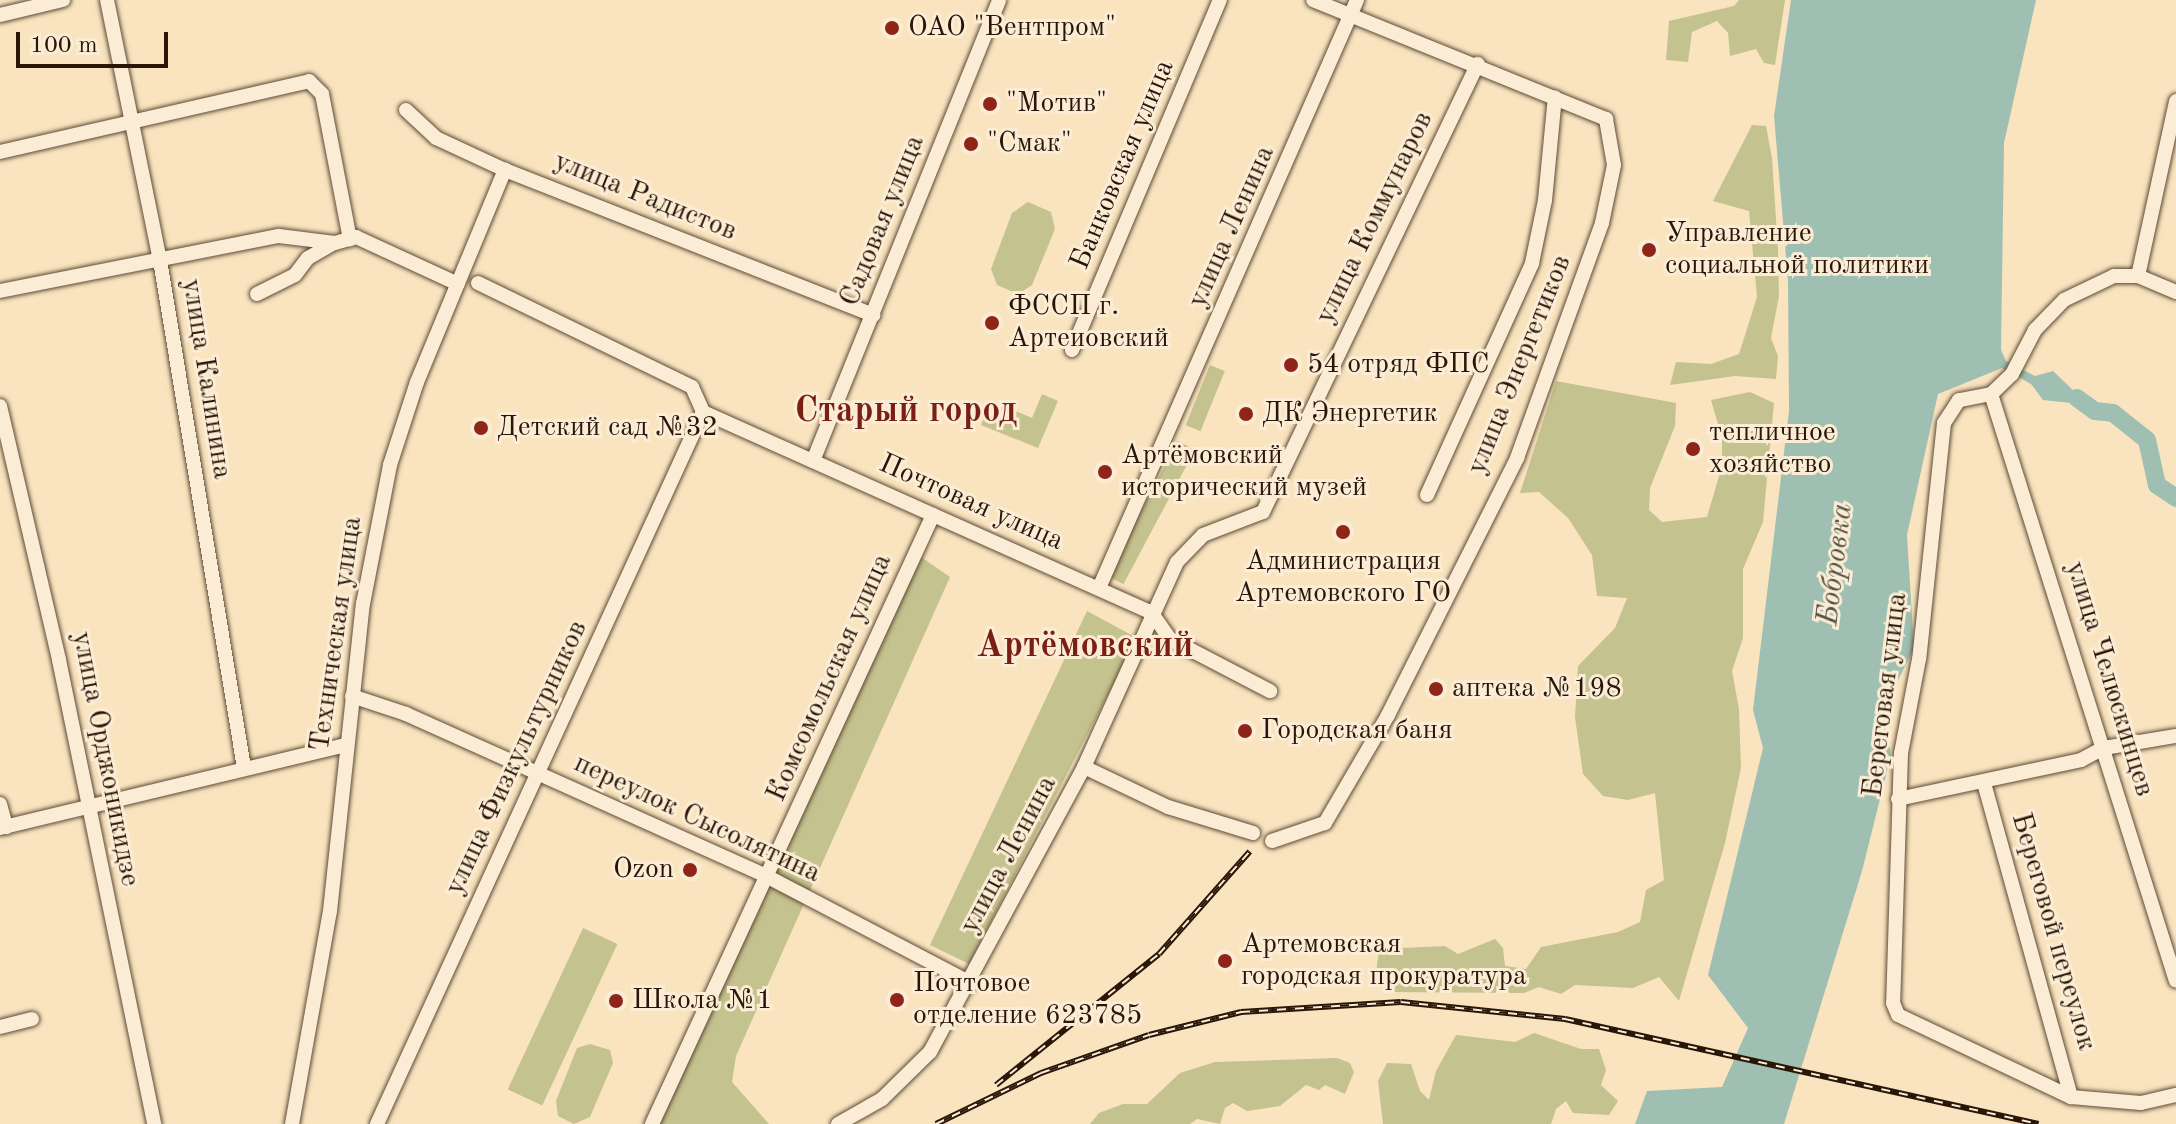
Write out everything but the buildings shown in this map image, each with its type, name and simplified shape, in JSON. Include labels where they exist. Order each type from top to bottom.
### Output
[{"type":"street","points":[[0,15],[63,0]]},
{"type":"street","name":"улица Калинина","points":[[107,0],[160,260],[244,768]]},
{"type":"street","name":"Садовая улица","points":[[813,461],[999,0]]},
{"type":"street","name":"Банковская улица","points":[[1072,350],[1220,0]]},
{"type":"street","points":[[1313,0],[1555,97]]},
{"type":"street","name":"улица Ленина","points":[[1099,588],[1357,0]]},
{"type":"street","name":"улица Коммунаров","points":[[1151,612],[1177,562],[1203,535],[1263,512],[1478,64]]},
{"type":"street","points":[[0,152],[309,81],[322,94],[342,241]]},
{"type":"street","name":"улица Энергетиков","points":[[1272,841],[1325,823],[1388,715],[1517,458],[1602,223],[1614,165],[1606,119],[1555,97],[1545,200],[1532,263],[1427,495]]},
{"type":"street","points":[[2138,276],[2176,101]]},
{"type":"street","name":"улица Радистов","points":[[406,110],[436,138],[505,170],[874,315]]},
{"type":"street","name":"Техническая улица","points":[[292,1124],[330,911],[352,696],[390,465],[505,170]]},
{"type":"street","points":[[0,291],[279,236],[342,241],[458,284]]},
{"type":"street","points":[[257,294],[295,275],[308,258],[342,241]]},
{"type":"street","points":[[1991,394],[2015,369],[2035,330],[2064,300],[2114,276],[2138,276],[2176,292]]},
{"type":"street","name":"Почтовая улица","points":[[478,283],[692,387],[703,412],[1151,612],[1170,639],[1270,691]]},
{"type":"street","name":"Береговая улица","points":[[1991,394],[1959,400],[1944,423],[1898,799],[1893,1003],[1898,1015],[2071,1097]]},
{"type":"street","name":"улица Челюскинцев","points":[[1991,394],[2176,981]]},
{"type":"street","name":"улица Орджоникидзе","points":[[0,406],[154,1124]]},
{"type":"street","name":"улица Физкультурников","points":[[377,1124],[703,412]]},
{"type":"street","name":"Комсомольская улица","points":[[652,1124],[933,515]]},
{"type":"street","name":"улица Ленина","points":[[838,1124],[908,1077],[930,1052],[971,983],[1084,767],[1144,640],[1151,612]]},
{"type":"street","name":"переулок Сысолятина","points":[[352,696],[406,714],[768,877],[971,983]]},
{"type":"street","points":[[1898,799],[2081,760],[2104,748],[2176,736]]},
{"type":"street","points":[[0,804],[3,828],[346,745]]},
{"type":"street","points":[[1084,767],[1168,807],[1253,833]]},
{"type":"street","name":"Береговой переулок","points":[[1984,783],[2071,1097]]},
{"type":"street","points":[[0,1027],[32,1019]]},
{"type":"street","points":[[2071,1097],[2141,1103],[2176,1095]]},
{"type":"shaded area","points":[[1739,0],[1785,0],[1775,65],[1764,63],[1756,49],[1730,56],[1728,33],[1717,21],[1692,32],[1688,62],[1666,60],[1669,21],[1734,6]]},
{"type":"shaded area","points":[[1752,125],[1766,126],[1772,158],[1779,296],[1771,338],[1778,356],[1776,379],[1735,376],[1670,385],[1676,362],[1711,364],[1739,354],[1757,297],[1749,211],[1713,201]]},
{"type":"shaded area","points":[[1028,202],[1051,212],[1055,229],[1032,285],[1018,294],[997,285],[991,269],[1012,213]]},
{"type":"shaded area","points":[[1210,365],[1225,371],[1200,431],[1186,425]]},
{"type":"shaded area","points":[[1556,381],[1676,403],[1675,426],[1650,488],[1649,510],[1662,522],[1707,517],[1722,466],[1722,438],[1711,400],[1750,392],[1774,403],[1763,522],[1743,569],[1743,638],[1732,671],[1739,709],[1741,768],[1725,843],[1679,1001],[1659,977],[1633,988],[1575,985],[1561,994],[1539,987],[1524,993],[1384,992],[1376,974],[1379,949],[1445,946],[1458,954],[1495,939],[1503,948],[1505,966],[1526,969],[1541,947],[1618,932],[1640,922],[1646,890],[1664,880],[1655,793],[1628,800],[1603,796],[1583,774],[1575,717],[1578,666],[1615,628],[1627,598],[1597,596],[1592,555],[1568,518],[1539,492],[1520,493]]},
{"type":"shaded area","points":[[1042,394],[1058,401],[1038,448],[981,425],[991,401],[1032,418]]},
{"type":"shaded area","points":[[1178,441],[1195,450],[1123,584],[1107,575]]},
{"type":"shaded area","points":[[921,557],[950,577],[736,1056],[732,1082],[769,1124],[659,1124]]},
{"type":"shaded area","points":[[1087,611],[1137,638],[969,964],[930,945]]},
{"type":"shaded area","points":[[583,928],[617,944],[542,1105],[508,1089]]},
{"type":"shaded area","points":[[1534,1033],[1581,1049],[1599,1049],[1606,1070],[1601,1085],[1618,1101],[1609,1115],[1573,1113],[1566,1101],[1556,1109],[1551,1124],[1383,1124],[1378,1081],[1387,1063],[1411,1064],[1420,1091],[1429,1100],[1436,1071],[1456,1035],[1515,1042]]},
{"type":"shaded area","points":[[590,1044],[610,1050],[613,1063],[590,1117],[574,1124],[558,1116],[556,1101],[577,1048]]},
{"type":"shaded area","points":[[1337,1058],[1350,1063],[1354,1072],[1345,1094],[1325,1085],[1319,1090],[1306,1085],[1280,1106],[1247,1111],[1233,1103],[1225,1108],[1220,1124],[1197,1119],[1190,1124],[1090,1124],[1099,1113],[1123,1104],[1147,1104],[1180,1073],[1215,1062]]},
{"type":"water","name":"Бобровка","points":[[1791,0],[2036,0],[2004,143],[2001,350],[2006,361],[2035,376],[2053,371],[2095,411],[2081,404],[2043,400],[2031,384],[2002,368],[1938,394],[1907,535],[1914,649],[1883,709],[1891,755],[1862,871],[1784,1124],[1635,1124],[1647,1091],[1722,1087],[1748,1028],[1708,975],[1763,748],[1753,710],[1789,411],[1788,280],[1774,116]]},
{"type":"waterway","points":[[2077,398],[2095,411],[2113,413],[2147,440],[2157,485],[2176,498]]},
{"type":"railway","points":[[996,1085],[1159,954],[1250,851]]},
{"type":"railway","points":[[936,1124],[1041,1073],[1149,1035],[1241,1012],[1401,1002],[1565,1019],[2039,1124]]},
{"type":"place","name":"ОАО \"Вентпром\"","points":[[892,28]]},
{"type":"place","name":"\"Мотив\"","points":[[990,104]]},
{"type":"place","name":"\"Смак\"","points":[[971,144]]},
{"type":"place","name":"Управление социальной политики","points":[[1649,250]]},
{"type":"place","name":"ФССП г. Артеиовский","points":[[992,323]]},
{"type":"place","name":"54 отряд ФПС","points":[[1291,365]]},
{"type":"place","name":"ДК Энергетик","points":[[1246,414]]},
{"type":"place","name":"Детский сад №32","points":[[481,428]]},
{"type":"place","name":"тепличное хозяйство","points":[[1693,449]]},
{"type":"place","name":"Артёмовский исторический музей","points":[[1105,472]]},
{"type":"place","name":"Администрация Артемовского ГО","points":[[1343,532]]},
{"type":"place","name":"аптека №198","points":[[1436,689]]},
{"type":"place","name":"Городская баня","points":[[1245,731]]},
{"type":"place","name":"Ozon","points":[[690,870]]},
{"type":"place","name":"Артемовская городская прокуратура","points":[[1225,961]]},
{"type":"place","name":"Почтовое отделение 623785","points":[[897,1000]]},
{"type":"place","name":"Школа №1","points":[[616,1001]]},
{"type":"district","name":"Старый город","points":[[906,413]]},
{"type":"district","name":"Артёмовский","points":[[1085,648]]}]
